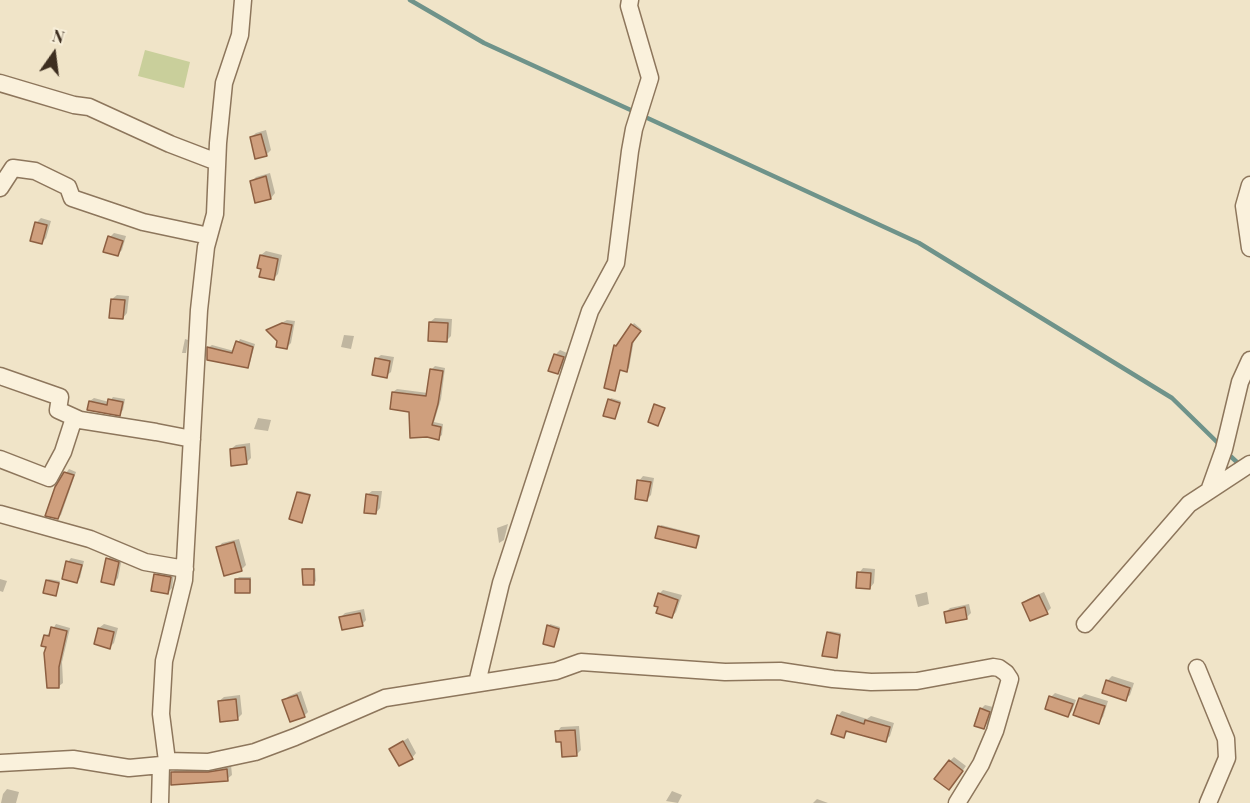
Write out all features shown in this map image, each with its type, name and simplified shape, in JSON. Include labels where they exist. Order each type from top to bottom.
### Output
[{"type":"street","points":[[160,803],[164,763],[161,714],[164,661],[184,569],[199,310],[206,247],[215,214],[224,83],[240,35],[243,0]]},
{"type":"street","points":[[477,683],[501,583],[590,311],[616,263],[634,129],[650,78],[628,6],[630,0]]},
{"type":"street","points":[[0,83],[74,105],[89,107],[170,144],[217,162]]},
{"type":"street","points":[[0,188],[13,168],[35,171],[68,187],[72,198],[143,222],[209,236]]},
{"type":"street","points":[[1250,185],[1244,206],[1250,248]]},
{"type":"street","points":[[1209,490],[1224,450],[1240,382],[1250,360]]},
{"type":"street","points":[[0,376],[60,397],[58,410],[80,420],[192,439]]},
{"type":"street","points":[[0,459],[49,478],[63,452],[74,418]]},
{"type":"street","points":[[1085,624],[1189,504],[1250,464]]},
{"type":"street","points":[[0,514],[90,539],[145,562],[184,569]]},
{"type":"street","points":[[0,763],[73,759],[129,768],[164,763],[208,762],[255,752],[385,698],[556,671],[581,662],[725,672],[780,671],[871,682],[917,681],[993,667],[999,668],[1010,679],[995,731],[981,764],[957,803]]},
{"type":"street","points":[[1197,668],[1226,739],[1227,758],[1208,803]]},
{"type":"green space","points":[[145,50],[190,62],[184,88],[138,76]]},
{"type":"building","points":[[261,134],[267,156],[255,159],[250,137]]},
{"type":"building","points":[[266,176],[271,199],[255,203],[250,181]]},
{"type":"building","points":[[35,222],[47,225],[42,244],[30,241]]},
{"type":"building","points":[[108,236],[123,241],[118,256],[103,252]]},
{"type":"building","points":[[260,255],[278,259],[274,280],[259,277],[261,269],[257,268]]},
{"type":"building","points":[[111,299],[125,300],[123,319],[109,318]]},
{"type":"building","points":[[429,322],[448,323],[447,342],[428,341]]},
{"type":"building","points":[[282,323],[292,325],[287,349],[276,347],[277,341],[266,330]]},
{"type":"building","points":[[631,324],[641,331],[632,343],[627,372],[620,370],[615,391],[604,388],[614,345],[616,346]]},
{"type":"building","points":[[236,341],[253,347],[248,368],[207,360],[207,347],[232,353]]},
{"type":"building","points":[[554,354],[564,357],[558,374],[548,371]]},
{"type":"building","points":[[375,358],[390,361],[387,378],[372,375]]},
{"type":"building","points":[[430,369],[443,371],[432,425],[441,427],[439,440],[427,437],[410,438],[409,412],[390,409],[392,392],[426,396]]},
{"type":"building","points":[[108,399],[123,402],[120,416],[87,410],[89,401],[107,405]]},
{"type":"building","points":[[608,399],[620,403],[615,419],[603,416]]},
{"type":"building","points":[[654,404],[665,408],[658,426],[648,422]]},
{"type":"building","points":[[245,447],[247,464],[231,466],[230,449]]},
{"type":"building","points":[[64,472],[74,475],[58,519],[45,516],[55,487]]},
{"type":"building","points":[[637,480],[651,482],[647,501],[635,499]]},
{"type":"building","points":[[297,492],[310,495],[302,523],[289,519]]},
{"type":"building","points":[[366,494],[378,496],[376,514],[364,513]]},
{"type":"building","points":[[658,526],[699,536],[696,548],[655,538]]},
{"type":"building","points":[[234,542],[242,571],[224,576],[216,547]]},
{"type":"building","points":[[106,558],[119,562],[114,585],[101,582]]},
{"type":"building","points":[[66,561],[82,565],[77,583],[62,579]]},
{"type":"building","points":[[302,569],[314,569],[314,585],[303,585]]},
{"type":"building","points":[[857,572],[871,573],[870,589],[856,588]]},
{"type":"building","points":[[154,574],[171,577],[168,594],[151,591]]},
{"type":"building","points":[[235,579],[250,579],[250,593],[235,593]]},
{"type":"building","points":[[46,580],[59,583],[56,596],[43,593]]},
{"type":"building","points":[[658,593],[678,600],[672,618],[656,613],[658,607],[654,606]]},
{"type":"building","points":[[1039,595],[1048,614],[1030,621],[1022,603]]},
{"type":"building","points":[[965,607],[967,619],[946,623],[944,612]]},
{"type":"building","points":[[360,613],[363,626],[342,630],[339,617]]},
{"type":"building","points":[[547,625],[559,629],[554,647],[543,644]]},
{"type":"building","points":[[51,627],[67,631],[59,667],[59,688],[47,688],[44,653],[46,647],[41,646],[44,635],[49,636]]},
{"type":"building","points":[[98,628],[114,632],[110,649],[94,644]]},
{"type":"building","points":[[827,632],[840,635],[837,658],[822,656]]},
{"type":"building","points":[[1106,680],[1130,688],[1126,701],[1102,693]]},
{"type":"building","points":[[297,695],[305,717],[290,722],[282,700]]},
{"type":"building","points":[[1049,696],[1073,704],[1068,717],[1045,709]]},
{"type":"building","points":[[1079,698],[1105,706],[1099,724],[1073,715]]},
{"type":"building","points":[[236,699],[238,720],[220,722],[218,701]]},
{"type":"building","points":[[980,708],[990,712],[984,729],[974,726]]},
{"type":"building","points":[[837,715],[864,724],[865,720],[890,727],[886,742],[846,731],[844,738],[831,734]]},
{"type":"building","points":[[575,730],[577,756],[562,757],[561,742],[556,742],[555,731]]},
{"type":"building","points":[[403,741],[413,759],[399,766],[389,749]]},
{"type":"building","points":[[949,760],[963,771],[949,790],[934,779]]},
{"type":"building","points":[[227,769],[228,781],[171,785],[171,772],[208,772]]},
{"type":"waterway","points":[[410,0],[484,43],[635,112]]},
{"type":"waterway","points":[[643,116],[919,243],[1172,398],[1221,446]]},
{"type":"waterway","points":[[1226,452],[1240,465]]}]
